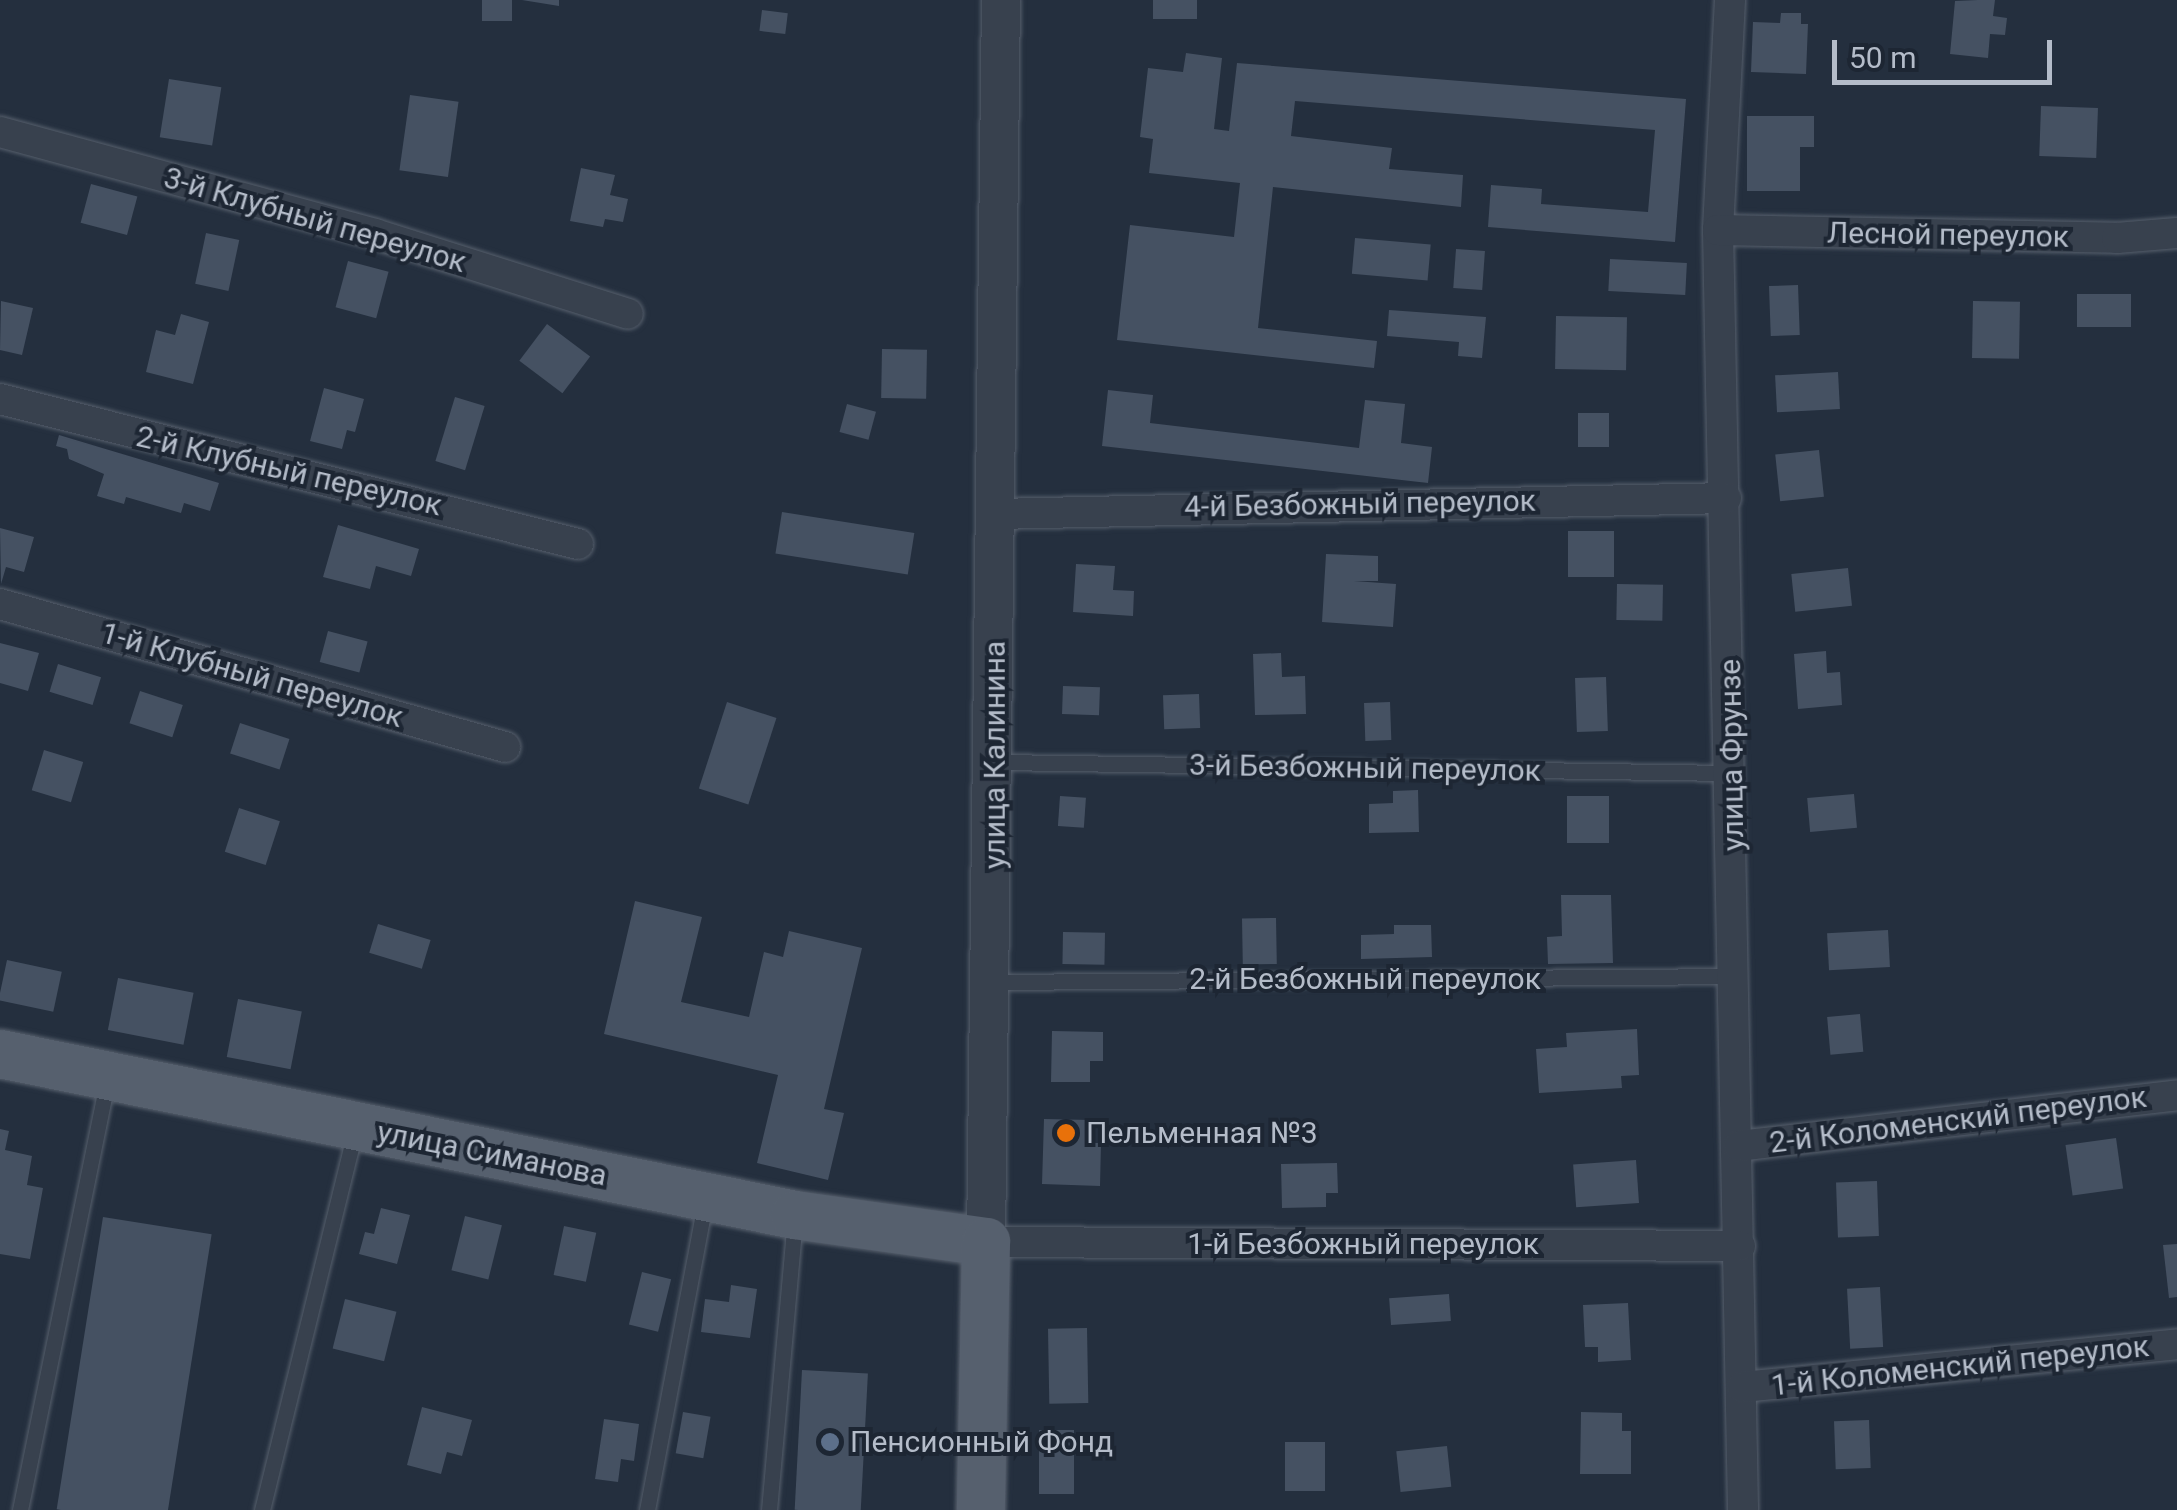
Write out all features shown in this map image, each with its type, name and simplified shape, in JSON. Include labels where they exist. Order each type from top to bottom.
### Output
[{"type":"main road","name":"улица Симанова","points":[[0,1054],[109,1073],[356,1128],[706,1194],[795,1215],[986,1242]]},
{"type":"main road","name":"улица Калинина","points":[[982,1510],[986,1242]]},
{"type":"street","name":"улица Калинина","points":[[986,1242],[996,762],[1001,0]]},
{"type":"street","name":"улица Фрунзе","points":[[1730,0],[1718,230],[1736,976],[1743,1510]]},
{"type":"street","name":"3-й Клубный переулок","points":[[0,132],[375,234],[628,314]]},
{"type":"street","name":"Лесной переулок","points":[[1718,230],[2117,238],[2177,234]]},
{"type":"street","name":"2-й Клубный переулок","points":[[0,399],[578,544]]},
{"type":"street","name":"4-й Безбожный переулок","points":[[995,514],[1726,498]]},
{"type":"street","name":"1-й Клубный переулок","points":[[0,604],[504,747]]},
{"type":"street","name":"2-й Коломенский переулок","points":[[1739,1146],[2177,1095]]},
{"type":"street","name":"1-й Безбожный переулок","points":[[986,1242],[1740,1246]]},
{"type":"street","name":"1-й Коломенский переулок","points":[[1742,1387],[2177,1344]]},
{"type":"lane","name":"3-й Безбожный переулок","points":[[996,762],[1732,774]]},
{"type":"lane","name":"2-й Безбожный переулок","points":[[993,982],[1736,976]]},
{"type":"lane","points":[[20,1510],[109,1073]]},
{"type":"lane","points":[[262,1510],[356,1128]]},
{"type":"lane","points":[[647,1510],[706,1194]]},
{"type":"lane","points":[[769,1510],[795,1215]]},
{"type":"building","points":[[482,0],[512,0],[512,21],[482,21]]},
{"type":"building","points":[[522,0],[559,0],[559,6]]},
{"type":"building","points":[[1153,0],[1197,0],[1197,19],[1153,19]]},
{"type":"building","points":[[1995,0],[1993,16],[2007,18],[2005,35],[1990,34],[1988,58],[1950,54],[1955,1]]},
{"type":"building","points":[[762,10],[788,13],[785,34],[759,31]]},
{"type":"building","points":[[1781,13],[1801,13],[1801,24],[1808,24],[1806,74],[1751,72],[1753,22],[1780,23]]},
{"type":"building","points":[[1186,53],[1222,58],[1214,129],[1229,131],[1237,63],[1686,99],[1675,242],[1488,227],[1491,185],[1542,189],[1541,204],[1648,212],[1655,130],[1295,101],[1291,136],[1392,148],[1389,169],[1463,175],[1461,207],[1273,187],[1258,328],[1377,341],[1374,368],[1117,340],[1130,225],[1234,237],[1240,183],[1149,173],[1153,139],[1140,137],[1148,68],[1183,72]]},
{"type":"building","points":[[169,79],[221,87],[212,146],[160,137]]},
{"type":"building","points":[[410,95],[459,102],[448,177],[399,170]]},
{"type":"building","points":[[2041,106],[2098,108],[2096,158],[2039,156]]},
{"type":"building","points":[[1747,116],[1814,116],[1814,147],[1800,147],[1800,191],[1747,191]]},
{"type":"building","points":[[581,168],[615,175],[610,195],[628,199],[623,222],[605,219],[603,227],[570,221]]},
{"type":"building","points":[[91,184],[137,196],[127,235],[81,223]]},
{"type":"building","points":[[206,233],[239,240],[228,291],[195,284]]},
{"type":"building","points":[[1355,238],[1431,245],[1428,280],[1352,274]]},
{"type":"building","points":[[1456,249],[1485,251],[1482,290],[1453,288]]},
{"type":"building","points":[[1610,259],[1687,263],[1685,295],[1608,291]]},
{"type":"building","points":[[348,261],[389,272],[376,318],[336,307]]},
{"type":"building","points":[[1798,285],[1800,335],[1771,336],[1769,286]]},
{"type":"building","points":[[2077,294],[2131,294],[2131,327],[2077,327]]},
{"type":"building","points":[[1,301],[33,308],[22,355],[0,350]]},
{"type":"building","points":[[1973,301],[2020,302],[2019,359],[1972,358]]},
{"type":"building","points":[[1389,310],[1486,317],[1482,358],[1458,356],[1459,342],[1387,336]]},
{"type":"building","points":[[181,314],[209,322],[193,384],[146,372],[156,330],[175,335]]},
{"type":"building","points":[[1556,316],[1627,317],[1626,370],[1555,369]]},
{"type":"building","points":[[547,324],[590,356],[562,393],[519,361]]},
{"type":"building","points":[[882,349],[927,350],[926,399],[881,398]]},
{"type":"building","points":[[1838,372],[1840,409],[1777,412],[1775,375]]},
{"type":"building","points":[[324,388],[364,399],[355,432],[347,430],[342,449],[310,441]]},
{"type":"building","points":[[1108,390],[1153,395],[1150,423],[1359,448],[1365,400],[1405,404],[1401,443],[1432,447],[1428,483],[1102,446]]},
{"type":"building","points":[[455,397],[485,406],[465,470],[435,461]]},
{"type":"building","points":[[847,404],[876,412],[868,440],[839,432]]},
{"type":"building","points":[[1578,413],[1609,413],[1609,447],[1578,447]]},
{"type":"building","points":[[59,435],[219,483],[210,511],[184,503],[181,513],[126,497],[124,504],[97,496],[104,474],[69,459],[67,449],[56,446]]},
{"type":"building","points":[[1819,450],[1824,497],[1780,501],[1775,455]]},
{"type":"building","points":[[782,512],[914,533],[908,574],[775,553]]},
{"type":"building","points":[[338,525],[419,549],[411,576],[376,566],[370,589],[323,577]]},
{"type":"building","points":[[0,528],[34,537],[24,572],[6,567],[1,584]]},
{"type":"building","points":[[1568,531],[1614,531],[1614,577],[1568,577]]},
{"type":"building","points":[[1326,554],[1378,556],[1378,581],[1354,581],[1396,584],[1393,627],[1322,622]]},
{"type":"building","points":[[1076,564],[1115,566],[1113,590],[1134,591],[1133,616],[1073,612]]},
{"type":"building","points":[[1848,568],[1852,606],[1795,612],[1791,574]]},
{"type":"building","points":[[1617,584],[1663,585],[1662,621],[1616,620]]},
{"type":"building","points":[[328,631],[368,642],[359,673],[320,662]]},
{"type":"building","points":[[0,643],[39,653],[28,691],[0,683]]},
{"type":"building","points":[[1826,651],[1827,673],[1840,672],[1842,705],[1798,709],[1794,654]]},
{"type":"building","points":[[1281,653],[1282,677],[1305,676],[1306,714],[1255,715],[1253,654]]},
{"type":"building","points":[[58,664],[101,677],[93,705],[50,692]]},
{"type":"building","points":[[1606,677],[1608,731],[1577,732],[1575,678]]},
{"type":"building","points":[[1063,686],[1100,687],[1099,715],[1062,714]]},
{"type":"building","points":[[140,691],[183,705],[172,737],[129,723]]},
{"type":"building","points":[[1199,694],[1200,728],[1164,729],[1163,695]]},
{"type":"building","points":[[727,702],[776,718],[748,805],[699,789]]},
{"type":"building","points":[[1390,702],[1391,740],[1365,741],[1364,703]]},
{"type":"building","points":[[240,723],[289,739],[280,770],[230,753]]},
{"type":"building","points":[[44,750],[83,762],[71,802],[32,790]]},
{"type":"building","points":[[1418,790],[1419,832],[1369,833],[1369,804],[1393,803],[1393,791]]},
{"type":"building","points":[[1854,794],[1857,828],[1810,832],[1807,798]]},
{"type":"building","points":[[1060,796],[1086,798],[1084,828],[1058,826]]},
{"type":"building","points":[[1567,796],[1609,796],[1609,843],[1567,843]]},
{"type":"building","points":[[239,808],[280,821],[266,865],[225,852]]},
{"type":"building","points":[[1561,895],[1611,895],[1613,963],[1548,964],[1547,937],[1562,936]]},
{"type":"building","points":[[635,901],[702,917],[681,1002],[749,1017],[764,952],[783,957],[789,931],[862,948],[824,1109],[844,1113],[828,1180],[757,1163],[778,1075],[604,1034]]},
{"type":"building","points":[[1276,918],[1277,964],[1243,965],[1242,919]]},
{"type":"building","points":[[378,924],[431,940],[422,969],[369,953]]},
{"type":"building","points":[[1394,925],[1431,925],[1432,957],[1361,959],[1361,935],[1394,934]]},
{"type":"building","points":[[1888,930],[1890,967],[1829,970],[1827,933]]},
{"type":"building","points":[[1063,932],[1105,933],[1104,965],[1062,964]]},
{"type":"building","points":[[7,960],[62,972],[53,1012],[0,1000]]},
{"type":"building","points":[[118,978],[194,993],[183,1045],[108,1030]]},
{"type":"building","points":[[238,999],[302,1011],[291,1069],[227,1057]]},
{"type":"building","points":[[1860,1014],[1863,1052],[1830,1055],[1827,1017]]},
{"type":"building","points":[[1637,1029],[1639,1075],[1621,1076],[1622,1088],[1539,1093],[1536,1049],[1567,1047],[1566,1033]]},
{"type":"building","points":[[1052,1031],[1103,1032],[1103,1061],[1090,1061],[1090,1082],[1051,1082]]},
{"type":"building","points":[[1044,1119],[1091,1120],[1090,1143],[1101,1143],[1100,1186],[1042,1184]]},
{"type":"building","points":[[0,1129],[9,1131],[5,1150],[32,1156],[27,1185],[43,1188],[30,1259],[0,1254]]},
{"type":"building","points":[[2116,1138],[2123,1189],[2073,1196],[2065,1145]]},
{"type":"building","points":[[1636,1160],[1639,1203],[1576,1207],[1573,1164]]},
{"type":"building","points":[[1337,1163],[1338,1193],[1326,1193],[1326,1207],[1282,1208],[1281,1164]]},
{"type":"building","points":[[1877,1181],[1879,1236],[1838,1237],[1836,1182]]},
{"type":"building","points":[[381,1208],[410,1215],[397,1264],[359,1254],[365,1232],[374,1234]]},
{"type":"building","points":[[465,1216],[502,1225],[488,1280],[451,1270]]},
{"type":"building","points":[[103,1217],[212,1234],[168,1510],[57,1509]]},
{"type":"building","points":[[564,1226],[596,1233],[586,1282],[554,1275]]},
{"type":"building","points":[[2177,1244],[2177,1297],[2169,1298],[2163,1245]]},
{"type":"building","points":[[642,1272],[671,1279],[658,1332],[629,1324]]},
{"type":"building","points":[[731,1285],[757,1289],[750,1338],[701,1332],[705,1299],[729,1302]]},
{"type":"building","points":[[1880,1287],[1883,1347],[1850,1349],[1847,1289]]},
{"type":"building","points":[[1449,1294],[1451,1321],[1391,1325],[1389,1298]]},
{"type":"building","points":[[345,1299],[396,1312],[384,1361],[333,1348]]},
{"type":"building","points":[[1628,1303],[1631,1360],[1598,1362],[1598,1347],[1585,1347],[1583,1305]]},
{"type":"building","points":[[1087,1328],[1088,1403],[1049,1404],[1048,1329]]},
{"type":"building","name":"Пенсионный Фонд","points":[[802,1370],[868,1373],[861,1510],[795,1510]]},
{"type":"building","points":[[422,1407],[472,1420],[462,1456],[447,1452],[441,1474],[407,1465]]},
{"type":"building","points":[[683,1412],[711,1417],[703,1458],[676,1453]]},
{"type":"building","points":[[1581,1412],[1622,1413],[1622,1431],[1631,1431],[1631,1474],[1580,1474]]},
{"type":"building","points":[[604,1419],[639,1424],[634,1461],[621,1459],[618,1482],[595,1479]]},
{"type":"building","points":[[1869,1420],[1871,1468],[1836,1469],[1834,1421]]},
{"type":"building","points":[[1039,1430],[1074,1430],[1074,1494],[1039,1494]]},
{"type":"building","points":[[1285,1442],[1325,1442],[1325,1491],[1285,1491]]},
{"type":"building","points":[[1447,1446],[1451,1487],[1401,1492],[1396,1451]]},
{"type":"place","name":"Пельменная №3","points":[[1066,1133]]},
{"type":"place","name":"Пенсионный Фонд","points":[[830,1442]]}]
